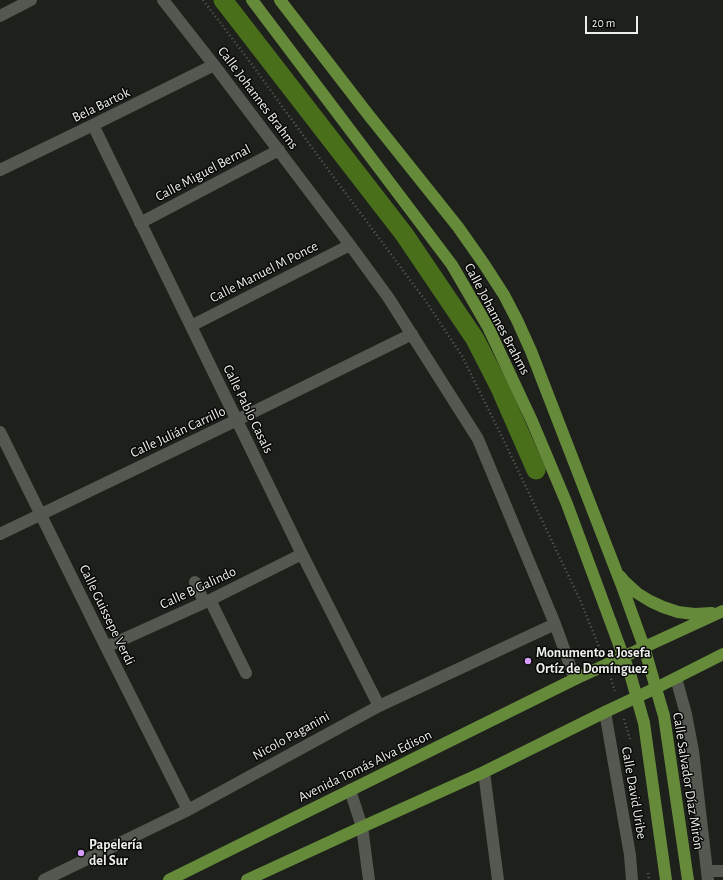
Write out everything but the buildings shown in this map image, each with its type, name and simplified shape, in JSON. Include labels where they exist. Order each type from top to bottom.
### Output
[{"type":"main road","name":"Calle Johannes Brahms","points":[[252,0],[452,265],[488,327],[532,420],[567,504],[624,657],[637,697]]},
{"type":"main road","name":"Calle Johannes Brahms","points":[[280,0],[458,227],[504,296],[531,351],[644,647],[656,688]]},
{"type":"main road","points":[[615,571],[637,593],[663,607],[678,612],[694,614],[723,611]]},
{"type":"main road","name":"Avenida Tomás Alva Edison","points":[[169,880],[575,679],[723,611]]},
{"type":"main road","points":[[247,880],[362,826],[484,772],[723,654]]},
{"type":"main road","name":"Calle Salvador Díaz Mirón","points":[[656,688],[664,716],[688,880]]},
{"type":"main road","points":[[637,697],[644,723],[666,880]]},
{"type":"street","points":[[0,16],[31,0]]},
{"type":"street","name":"Calle Johannes Brahms","points":[[163,0],[279,150],[350,245],[412,334],[478,439],[555,624],[575,679]]},
{"type":"street","name":"Bela Bartok","points":[[0,170],[93,126],[214,65]]},
{"type":"street","name":"Calle Pablo Casals","points":[[93,126],[302,554],[379,706]]},
{"type":"street","name":"Calle Miguel Bernal","points":[[140,223],[279,150]]},
{"type":"street","name":"Calle Manuel M Ponce","points":[[191,326],[350,245]]},
{"type":"street","name":"Calle Julián Carrillo","points":[[0,534],[412,334]]},
{"type":"street","name":"Calle Guissepe Verdi","points":[[0,432],[188,810]]},
{"type":"street","name":"Calle B Galindo","points":[[106,647],[207,601],[302,554]]},
{"type":"street","points":[[195,582],[221,621],[246,673]]},
{"type":"street","name":"Nicolo Paganini","points":[[44,880],[188,810],[379,706],[555,624]]},
{"type":"street","name":"Calle Salvador Díaz Mirón","points":[[676,678],[686,714],[693,751],[708,875]]},
{"type":"street","name":"Calle David Uribe","points":[[605,712],[630,855],[632,880]]},
{"type":"street","points":[[484,772],[498,880]]},
{"type":"street","points":[[350,790],[362,826],[369,880]]},
{"type":"street","points":[[708,875],[723,871]]},
{"type":"path","points":[[203,0],[425,300],[462,356],[581,602],[602,654]]},
{"type":"path","points":[[609,674],[616,694]]},
{"type":"path","points":[[623,714],[631,743]]},
{"type":"waterway","points":[[223,0],[404,234],[475,339],[500,388],[536,470]]},
{"type":"place","name":"Monumento a Josefa Ortíz de Domínguez","points":[[528,661]]},
{"type":"place","name":"Papelería del Sur","points":[[81,853]]}]
